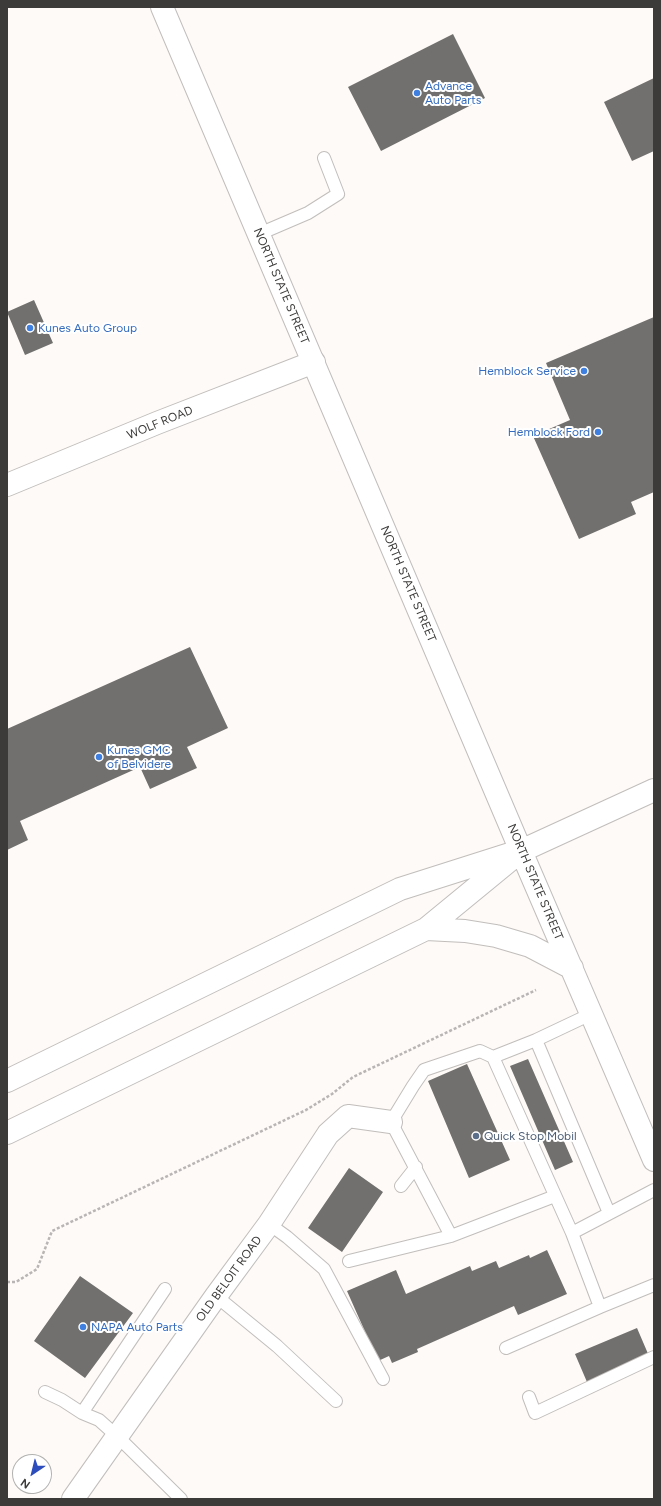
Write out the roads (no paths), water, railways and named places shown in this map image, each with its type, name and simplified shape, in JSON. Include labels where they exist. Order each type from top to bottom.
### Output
[{"type":"main road","name":"NORTH STATE STREET","points":[[162,7],[654,1160]]},
{"type":"main road","name":"WOLF ROAD","points":[[7,485],[157,423],[314,362]]},
{"type":"main road","points":[[7,1081],[400,889],[521,850],[654,790]]},
{"type":"main road","points":[[7,1133],[426,929],[521,850]]},
{"type":"main road","points":[[426,929],[465,931],[496,936],[530,946],[572,968]]},
{"type":"main road","name":"OLD BELOIT ROAD","points":[[73,1499],[216,1296],[269,1224],[328,1134],[348,1116],[391,1122]]},
{"type":"lane","points":[[259,234],[308,213],[338,194],[324,158]]},
{"type":"lane","points":[[493,1057],[536,1040],[591,1014]]},
{"type":"lane","points":[[536,1040],[609,1213]]},
{"type":"lane","points":[[452,1236],[391,1122],[424,1070],[480,1051],[493,1057],[572,1233],[600,1307]]},
{"type":"lane","points":[[401,1186],[416,1167]]},
{"type":"lane","points":[[572,1233],[654,1190]]},
{"type":"lane","points":[[349,1261],[452,1236],[555,1196]]},
{"type":"lane","points":[[269,1224],[287,1237],[324,1269],[383,1379]]},
{"type":"lane","points":[[506,1348],[654,1285]]},
{"type":"lane","points":[[82,1413],[165,1290]]},
{"type":"lane","points":[[216,1296],[277,1346],[336,1401]]},
{"type":"lane","points":[[529,1397],[535,1413],[654,1357]]},
{"type":"lane","points":[[45,1392],[62,1400],[82,1413],[99,1420],[181,1499]]},
{"type":"place","name":"Advance Auto Parts","points":[[417,93]]},
{"type":"place","name":"Kunes Auto Group","points":[[30,328]]},
{"type":"place","name":"Hemblock Service","points":[[584,371]]},
{"type":"place","name":"Hemblock Ford","points":[[598,432]]},
{"type":"place","name":"Kunes GMC of Belvidere","points":[[99,757]]},
{"type":"place","name":"Quick Stop Mobil","points":[[476,1136]]},
{"type":"place","name":"NAPA Auto Parts","points":[[83,1327]]}]
